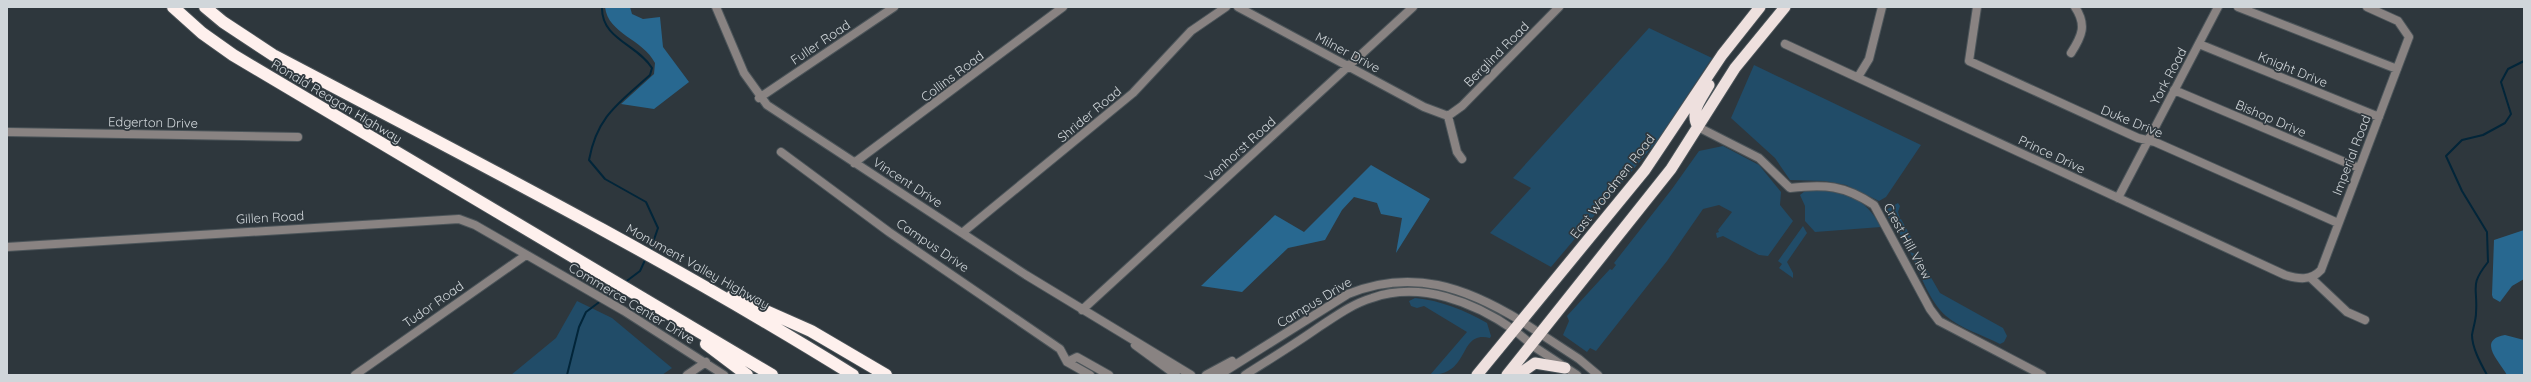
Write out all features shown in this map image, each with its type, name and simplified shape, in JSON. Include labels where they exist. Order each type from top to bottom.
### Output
[{"type":"highway","name":"Ronald Reagan Highway","points":[[173,7],[202,33],[233,55],[669,315]]},
{"type":"highway","name":"Ronald Reagan Highway","points":[[205,7],[223,22],[273,55],[525,188]]},
{"type":"highway","name":"East Woodmen Road","points":[[1476,375],[1644,170],[1710,74],[1760,7]]},
{"type":"highway","points":[[1507,375],[1530,344],[1659,185],[1698,128],[1735,68],[1785,7]]},
{"type":"highway","points":[[1698,128],[1694,117],[1709,85],[1710,74]]},
{"type":"highway","name":"Monument Valley Highway","points":[[525,188],[617,237],[766,321],[853,375]]},
{"type":"highway","points":[[697,283],[761,306],[800,324],[846,349],[886,375]]},
{"type":"highway","points":[[669,315],[747,375]]},
{"type":"highway","points":[[669,315],[772,375]]},
{"type":"highway","points":[[1518,375],[1526,368],[1537,363],[1550,363],[1565,368]]},
{"type":"street","name":"Vincent Drive","points":[[716,7],[738,58],[759,98],[854,163],[1129,339],[1176,375]]},
{"type":"street","name":"Fuller Road","points":[[759,98],[894,7]]},
{"type":"street","name":"Collins Road","points":[[854,163],[1063,7]]},
{"type":"street","name":"Shrider Road","points":[[962,233],[1133,93],[1191,31],[1226,7]]},
{"type":"street","name":"Milner Drive","points":[[1238,7],[1424,107],[1448,116]]},
{"type":"street","name":"Venhorst Road","points":[[1082,310],[1413,7]]},
{"type":"street","name":"Berglind Road","points":[[1448,116],[1462,106],[1559,7]]},
{"type":"street","points":[[1858,77],[1869,59],[1882,7]]},
{"type":"street","name":"Duke Drive","points":[[1978,7],[1969,61],[2338,223]]},
{"type":"street","points":[[2071,53],[2084,29],[2082,17],[2075,7]]},
{"type":"street","name":"York Road","points":[[2118,198],[2218,7]]},
{"type":"street","points":[[2238,7],[2397,69]]},
{"type":"street","name":"Imperial Road","points":[[2312,278],[2321,270],[2409,38],[2406,29],[2395,19],[2367,7]]},
{"type":"street","name":"Prince Drive","points":[[1785,44],[2285,275],[2312,278]]},
{"type":"street","name":"Knight Drive","points":[[2199,44],[2379,117]]},
{"type":"street","name":"Bishop Drive","points":[[2174,90],[2359,168]]},
{"type":"street","points":[[1448,116],[1457,152],[1462,159]]},
{"type":"street","name":"Crest Hill View","points":[[1698,128],[1754,152],[1769,163],[1790,188],[1833,186],[1851,191],[1866,199],[1880,213],[1930,309],[1939,321],[2042,375]]},
{"type":"street","name":"Edgerton Drive","points":[[7,132],[298,137]]},
{"type":"street","name":"Campus Drive","points":[[781,152],[889,232],[1060,349],[1067,362],[1090,375]]},
{"type":"street","name":"Gillen Road","points":[[7,247],[453,219],[469,222],[526,255]]},
{"type":"street","name":"Commerce Center Drive","points":[[526,255],[624,311],[706,362],[724,375]]},
{"type":"street","name":"Tudor Road","points":[[356,375],[526,255]]},
{"type":"street","points":[[2312,278],[2347,312],[2365,320]]},
{"type":"street","name":"Campus Drive","points":[[1219,375],[1354,291],[1373,284],[1398,280],[1426,282],[1446,287],[1498,306],[1518,325],[1530,344],[1576,375]]},
{"type":"street","name":"Campus Drive","points":[[1245,375],[1356,304],[1385,294],[1406,292],[1443,297],[1539,333],[1579,359],[1598,375]]},
{"type":"street","name":"Vincent Drive","points":[[1129,339],[1144,345],[1190,375]]},
{"type":"street","points":[[1206,375],[1257,346],[1272,342]]},
{"type":"street","points":[[1067,362],[1077,357],[1109,375]]},
{"type":"street","points":[[687,375],[706,362]]},
{"type":"shaded area","points":[[605,7],[630,7],[632,14],[643,19],[660,17],[663,47],[689,82],[654,109],[621,104],[654,74],[655,63],[643,48],[612,24]]},
{"type":"shaded area","points":[[1649,28],[1712,58],[1658,140],[1551,267],[1490,233],[1531,188],[1513,178]]},
{"type":"shaded area","points":[[1754,65],[1921,145],[1886,197],[1879,201],[1846,185],[1825,181],[1790,180],[1775,158],[1731,118]]},
{"type":"shaded area","points":[[1723,146],[1759,165],[1781,192],[1780,205],[1793,221],[1768,256],[1759,255],[1723,236],[1717,238],[1716,233],[1719,232],[1718,230],[1732,212],[1719,205],[1703,209],[1667,261],[1596,351],[1590,348],[1587,352],[1563,335],[1569,321],[1567,316],[1610,269],[1612,270],[1616,265],[1614,263],[1672,189],[1699,151]]},
{"type":"shaded area","points":[[1371,165],[1430,199],[1396,253],[1402,218],[1381,214],[1377,203],[1354,197],[1342,210],[1325,240],[1288,248],[1242,292],[1201,286],[1275,215],[1304,232]]},
{"type":"shaded area","points":[[1812,190],[1844,194],[1861,202],[1875,217],[1881,227],[1815,232],[1805,221],[1805,206],[1800,195],[1805,191]]},
{"type":"shaded area","points":[[1898,203],[1900,206],[1898,212],[1900,218],[1889,219],[1886,210]]},
{"type":"shaded area","points":[[1901,219],[1912,239],[1911,242],[1905,242],[1891,220]]},
{"type":"shaded area","points":[[1803,226],[1807,233],[1787,262],[1793,273],[1793,278],[1779,268],[1782,264],[1778,261]]},
{"type":"shaded area","points":[[2524,230],[2524,279],[2512,286],[2500,302],[2493,298],[2492,295],[2494,240]]},
{"type":"shaded area","points":[[1910,252],[1918,255],[1940,293],[2003,328],[2007,336],[2004,342],[2000,344],[1965,328],[1946,316],[1929,294]]},
{"type":"shaded area","points":[[1415,298],[1434,301],[1462,310],[1487,323],[1491,336],[1490,338],[1480,337],[1473,340],[1459,361],[1452,368],[1443,373],[1430,375],[1467,332],[1424,306],[1417,308],[1411,306],[1409,301]]},
{"type":"shaded area","points":[[577,301],[612,318],[672,368],[662,375],[511,375],[556,338]]},
{"type":"shaded area","points":[[2505,335],[2524,340],[2524,375],[2507,375],[2492,352],[2492,342],[2496,338]]},
{"type":"waterway","points":[[602,7],[603,18],[607,27],[613,34],[646,60],[652,68],[650,75],[619,103],[604,121],[598,132],[589,160],[605,179],[646,202],[658,228],[650,251]]},
{"type":"waterway","points":[[2487,375],[2472,340],[2476,316],[2476,282],[2478,276],[2488,262],[2487,232],[2462,191],[2446,156],[2462,140],[2483,135],[2505,123],[2511,114],[2501,82],[2508,69],[2524,61]]},
{"type":"waterway","points":[[624,283],[640,271],[646,258]]},
{"type":"waterway","points":[[605,297],[618,288]]},
{"type":"waterway","points":[[567,375],[579,327],[586,312],[602,300]]}]
